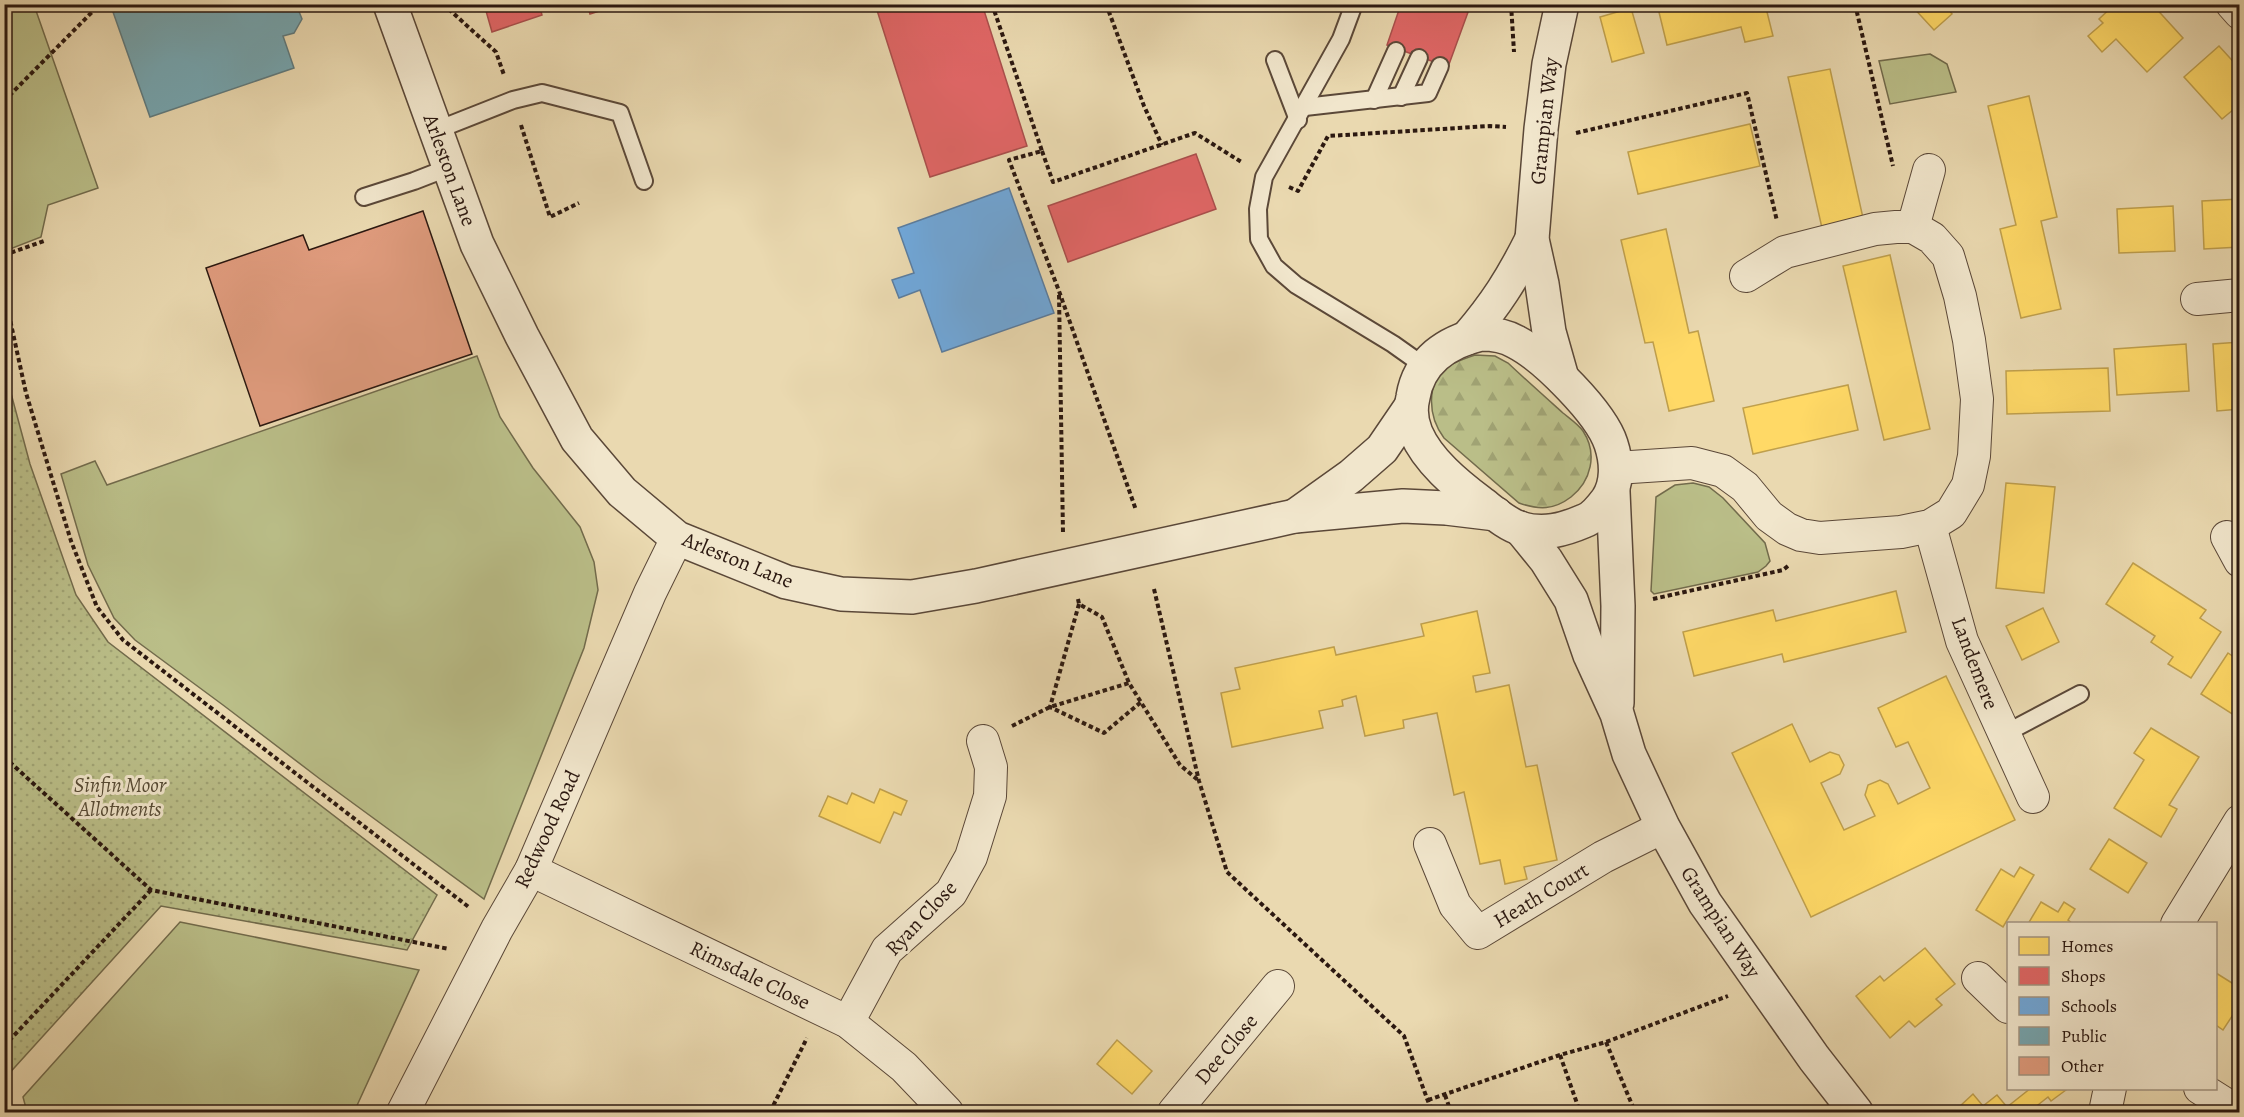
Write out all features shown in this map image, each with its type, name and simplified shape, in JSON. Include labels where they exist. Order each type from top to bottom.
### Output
[{"type":"street","name":"Arleston Lane","points":[[390,4],[477,244],[522,336],[578,440],[622,492],[678,538],[786,582],[841,594],[912,597],[976,586],[1295,516],[1403,506],[1446,508],[1508,521]]},
{"type":"street","name":"Grampian Way","points":[[1562,4],[1546,86],[1532,239],[1549,332],[1562,378]]},
{"type":"street","points":[[2232,4],[2240,13]]},
{"type":"street","points":[[1915,221],[1929,170]]},
{"type":"street","points":[[1746,276],[1785,252],[1915,221]]},
{"type":"street","points":[[1614,480],[1692,463],[1723,471],[1745,487],[1769,516],[1787,529],[1801,535],[1820,538],[1901,532],[1930,526],[1951,513],[1968,485],[1974,456],[1977,399],[1963,307],[1948,256],[1915,221]]},
{"type":"street","name":"Grampian Way","points":[[1467,338],[1493,308],[1513,277],[1532,239]]},
{"type":"street","points":[[2197,299],[2240,295]]},
{"type":"street","points":[[1494,334],[1516,341],[1562,378],[1600,421],[1611,442],[1614,480],[1603,506],[1588,519],[1564,530],[1544,532],[1508,521],[1463,489],[1426,450],[1416,433],[1410,408],[1414,388],[1424,366],[1433,356],[1467,338],[1494,334]]},
{"type":"street","name":"Arleston Lane","points":[[1295,516],[1351,476],[1382,448],[1410,408]]},
{"type":"street","name":"Grampian Way","points":[[1614,480],[1618,606],[1617,714]]},
{"type":"street","name":"Grampian Way","points":[[1508,521],[1546,560],[1571,600],[1590,655],[1617,714],[1629,754],[1663,827],[1705,903],[1755,976],[1856,1113]]},
{"type":"street","name":"Landemere","points":[[1930,526],[1962,641],[2033,797]]},
{"type":"street","name":"Redwood Road","points":[[403,1113],[497,929],[531,870],[650,592],[678,538]]},
{"type":"street","name":"Ryan Close","points":[[848,1022],[887,950],[951,893],[971,857],[990,796],[991,767],[982,741]]},
{"type":"street","points":[[2178,922],[2240,821]]},
{"type":"street","name":"Heath Court","points":[[1430,844],[1455,905],[1478,933],[1603,857],[1663,827]]},
{"type":"street","name":"Rimsdale Close","points":[[531,870],[848,1022],[903,1067],[947,1113]]},
{"type":"street","points":[[1978,978],[2007,1005]]},
{"type":"street","name":"Dee Close","points":[[1174,1113],[1278,986]]},
{"type":"street","points":[[2105,1113],[2110,1090]]},
{"type":"street","points":[[2202,1090],[2230,1107],[2226,1113]]},
{"type":"lane","points":[[1354,4],[1341,39],[1264,177],[1258,209],[1259,239],[1274,266],[1296,285],[1393,344],[1424,366]]},
{"type":"lane","points":[[1374,100],[1396,51]]},
{"type":"lane","points":[[1401,97],[1419,58]]},
{"type":"lane","points":[[1275,60],[1301,113]]},
{"type":"lane","points":[[1301,113],[1428,93],[1440,66]]},
{"type":"lane","points":[[437,130],[513,100],[542,93],[620,113],[644,181]]},
{"type":"lane","points":[[364,197],[450,167]]},
{"type":"lane","points":[[2004,734],[2080,694]]},
{"type":"path","points":[[4,100],[100,4]]},
{"type":"path","points":[[992,4],[1053,182],[1195,134],[1264,177]]},
{"type":"path","points":[[1106,4],[1144,106],[1162,145]]},
{"type":"path","points":[[1856,4],[1898,187],[1915,221]]},
{"type":"path","points":[[1042,151],[1009,160],[1059,291],[1136,510]]},
{"type":"path","points":[[4,255],[44,241]]},
{"type":"path","points":[[4,292],[26,393],[71,541],[97,607],[123,640],[497,929]]},
{"type":"path","points":[[1618,606],[1783,570],[1820,538]]},
{"type":"path","points":[[1154,589],[1199,781],[1227,872],[1404,1036],[1432,1113]]},
{"type":"path","points":[[1050,707],[1079,604]]},
{"type":"path","points":[[982,741],[1050,707],[1129,683]]},
{"type":"path","points":[[1050,707],[1104,733],[1141,702]]},
{"type":"path","points":[[4,757],[151,890],[455,950],[481,961]]},
{"type":"path","points":[[4,1046],[151,890]]},
{"type":"path","points":[[1428,1100],[1560,1055],[1606,1042],[1729,996],[1755,976]]},
{"type":"path","points":[[770,1113],[820,1009]]},
{"type":"path","points":[[1606,1042],[1635,1113]]},
{"type":"path","points":[[1560,1055],[1580,1113]]},
{"type":"path","points":[[1445,1095],[1451,1113]]},
{"type":"green space","points":[[5,4],[34,5],[98,188],[48,205],[41,237],[5,251]]},
{"type":"green space","points":[[1930,54],[1947,64],[1956,92],[1890,104],[1879,61]]},
{"type":"green space","points":[[1475,355],[1495,356],[1508,363],[1583,431],[1590,449],[1588,475],[1578,491],[1565,501],[1546,508],[1519,503],[1444,438],[1439,430],[1432,410],[1436,381],[1449,366]]},
{"type":"green space","points":[[477,356],[500,417],[533,468],[580,527],[594,562],[598,590],[584,648],[484,899],[135,640],[114,618],[88,565],[61,474],[95,461],[107,485]]},
{"type":"green space","name":"Sinfin Moor Allotments","points":[[5,371],[30,464],[76,595],[108,642],[437,895],[407,950],[161,906],[5,1078]]},
{"type":"green space","points":[[1693,483],[1709,487],[1723,498],[1765,543],[1770,561],[1758,572],[1654,594],[1651,591],[1656,497],[1675,485]]},
{"type":"green space","points":[[180,922],[419,970],[354,1112],[27,1112],[23,1097]]},
{"type":"building: Homes","points":[[1657,4],[1765,4],[1773,36],[1745,42],[1741,27],[1667,45]]},
{"type":"building: Homes","points":[[1910,4],[1945,4],[1952,14],[1934,30]]},
{"type":"building: Homes","points":[[2115,4],[2152,4],[2183,38],[2147,72],[2116,39],[2102,52],[2088,36],[2103,23],[2099,19]]},
{"type":"building: Homes","points":[[1631,8],[1644,53],[1612,62],[1600,17]]},
{"type":"building: Homes","points":[[2219,46],[2240,69],[2240,104],[2222,119],[2184,77]]},
{"type":"building: Homes","points":[[1830,69],[1863,218],[1822,228],[1788,77]]},
{"type":"building: Homes","points":[[2029,96],[2057,217],[2041,221],[2061,309],[2021,318],[2000,229],[2016,225],[1988,106]]},
{"type":"building: Homes","points":[[1750,124],[1760,166],[1638,194],[1628,152]]},
{"type":"building: Homes","points":[[2240,199],[2240,247],[2204,249],[2202,201]]},
{"type":"building: Homes","points":[[2173,206],[2175,251],[2119,253],[2117,209]]},
{"type":"building: Homes","points":[[1666,229],[1689,333],[1698,331],[1714,401],[1669,411],[1653,342],[1645,343],[1621,240]]},
{"type":"building: Homes","points":[[1890,255],[1930,429],[1884,440],[1843,266]]},
{"type":"building: Homes","points":[[2240,342],[2240,409],[2217,411],[2213,344]]},
{"type":"building: Homes","points":[[2186,344],[2189,391],[2117,395],[2114,349]]},
{"type":"building: Homes","points":[[2108,368],[2110,411],[2007,414],[2006,371]]},
{"type":"building: Homes","points":[[1848,385],[1858,430],[1753,454],[1743,408]]},
{"type":"building: Homes","points":[[2006,483],[2055,487],[2044,593],[1996,588]]},
{"type":"building: Homes","points":[[2133,563],[2206,610],[2200,618],[2221,632],[2191,678],[2168,664],[2173,657],[2151,642],[2155,636],[2106,604]]},
{"type":"building: Homes","points":[[1896,591],[1906,632],[1784,662],[1782,654],[1694,676],[1683,632],[1773,610],[1776,621]]},
{"type":"building: Homes","points":[[2043,608],[2059,642],[2022,660],[2006,626]]},
{"type":"building: Homes","points":[[1477,611],[1490,673],[1473,676],[1476,692],[1509,685],[1526,767],[1537,765],[1557,860],[1524,867],[1527,879],[1505,884],[1500,860],[1480,864],[1464,792],[1454,795],[1437,713],[1403,720],[1404,728],[1365,736],[1356,696],[1342,700],[1343,706],[1319,711],[1323,728],[1232,747],[1221,693],[1240,689],[1235,668],[1334,647],[1336,655],[1424,636],[1421,624]]},
{"type":"building: Homes","points":[[2228,653],[2240,661],[2240,719],[2201,694]]},
{"type":"building: Homes","points":[[1946,676],[2015,820],[1811,917],[1732,753],[1792,724],[1810,762],[1830,752],[1839,755],[1844,765],[1840,774],[1821,783],[1844,830],[1875,816],[1865,795],[1868,785],[1880,780],[1888,784],[1898,804],[1930,788],[1908,742],[1896,747],[1878,708]]},
{"type":"building: Homes","points":[[2151,728],[2199,757],[2169,805],[2177,809],[2161,837],[2114,808],[2144,760],[2134,753]]},
{"type":"building: Homes","points":[[880,789],[907,801],[901,815],[894,812],[880,843],[819,816],[828,796],[847,804],[852,793],[874,803]]},
{"type":"building: Homes","points":[[2109,839],[2147,863],[2128,893],[2090,869]]},
{"type":"building: Homes","points":[[2020,867],[2034,875],[2003,927],[1976,910],[2001,869],[2014,877]]},
{"type":"building: Homes","points":[[2041,902],[2058,912],[2064,902],[2075,909],[2068,920],[2070,922],[2029,922]]},
{"type":"building: Homes","points":[[1925,948],[1955,984],[1936,999],[1942,1005],[1915,1027],[1909,1021],[1890,1038],[1856,996],[1880,976],[1884,981]]},
{"type":"building: Homes","points":[[2217,974],[2240,988],[2240,1004],[2223,1030],[2217,1026]]},
{"type":"building: Homes","points":[[1117,1040],[1152,1071],[1132,1094],[1097,1064]]},
{"type":"building: Homes","points":[[2028,1090],[2066,1090],[2051,1101],[2048,1097],[2029,1112],[1964,1112],[1959,1107],[1973,1094],[1983,1106],[1997,1095],[2007,1107]]},
{"type":"building: Shops","points":[[484,4],[539,4],[542,15],[492,32]]},
{"type":"building: Shops","points":[[587,4],[621,4],[590,14]]},
{"type":"building: Shops","points":[[875,4],[982,4],[1027,146],[930,177]]},
{"type":"building: Shops","points":[[1401,4],[1471,4],[1448,67],[1387,45]]},
{"type":"building: Shops","points":[[1196,154],[1216,209],[1068,262],[1048,206]]},
{"type":"building: Schools","points":[[1009,188],[1054,313],[942,352],[920,290],[899,298],[892,280],[914,273],[898,228]]},
{"type":"building: Public","points":[[135,4],[296,4],[302,19],[294,33],[283,36],[294,68],[150,117],[113,12]]},
{"type":"building: Other","points":[[423,211],[472,354],[260,426],[206,268],[303,235],[309,250]]}]
